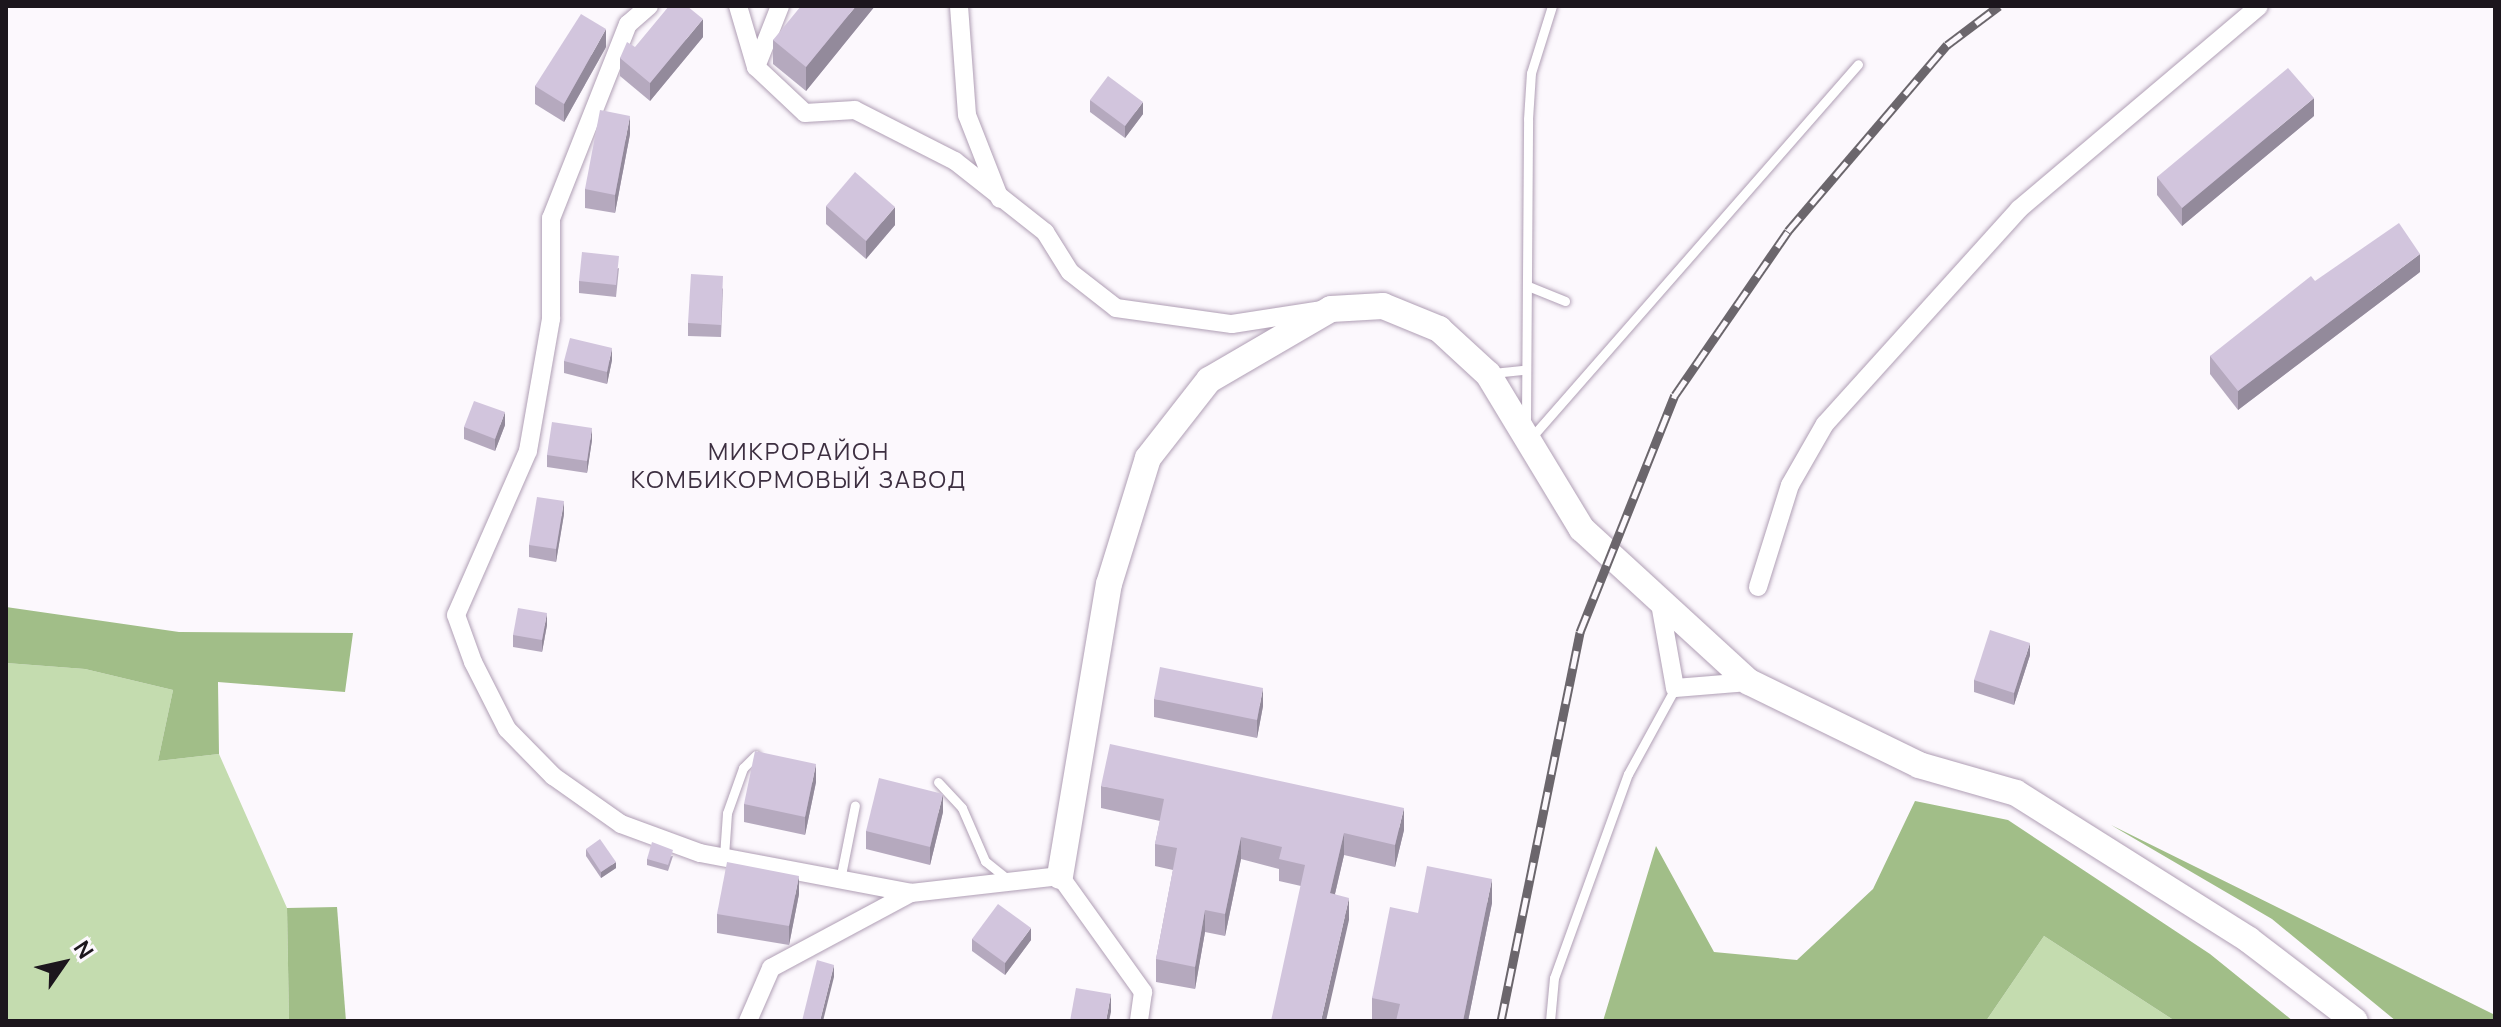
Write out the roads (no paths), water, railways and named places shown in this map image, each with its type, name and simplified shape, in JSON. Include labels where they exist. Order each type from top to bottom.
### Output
[{"type":"street","points":[[649,6],[628,24],[551,218],[551,319],[528,451],[456,615],[507,729],[553,776],[621,824],[724,856],[911,893],[1013,884],[1060,876]]},
{"type":"street","points":[[738,6],[756,67],[805,113],[855,110],[955,161],[1001,202],[1045,232],[1070,272],[1116,308],[1232,324],[1331,309],[1383,306],[1439,329],[1488,374],[1582,529],[1659,596],[1749,682],[1919,765],[2016,793],[2249,940],[2355,1021]]},
{"type":"street","points":[[756,67],[780,6]]},
{"type":"street","points":[[959,6],[967,115],[1001,202]]},
{"type":"street","points":[[1758,587],[1790,485],[1825,424],[2019,209],[2259,6]]},
{"type":"street","points":[[1139,1021],[1143,992],[1060,876],[1109,584],[1148,458],[1209,380],[1331,309]]},
{"type":"street","points":[[1659,596],[1675,688],[1749,682]]},
{"type":"street","points":[[748,1021],[771,968],[911,893]]},
{"type":"lane","points":[[1528,442],[1522,370],[1528,286],[1531,73],[1552,6]]},
{"type":"lane","points":[[1528,442],[1858,64]]},
{"type":"lane","points":[[1528,286],[1565,301]]},
{"type":"lane","points":[[1488,374],[1522,370]]},
{"type":"lane","points":[[1550,1021],[1554,978],[1628,774],[1675,688]]},
{"type":"lane","points":[[724,856],[727,813],[743,768],[756,755]]},
{"type":"lane","points":[[938,782],[962,808],[985,861],[1013,884]]},
{"type":"lane","points":[[840,880],[855,805]]},
{"type":"railway","points":[[1501,1021],[1580,632],[1675,395],[1788,231],[1947,45],[1999,6]]},
{"type":"district","name":"МИКРОРАЙОН КОМБИКОРМОВЫЙ ЗАВОД","points":[[799,465]]}]
